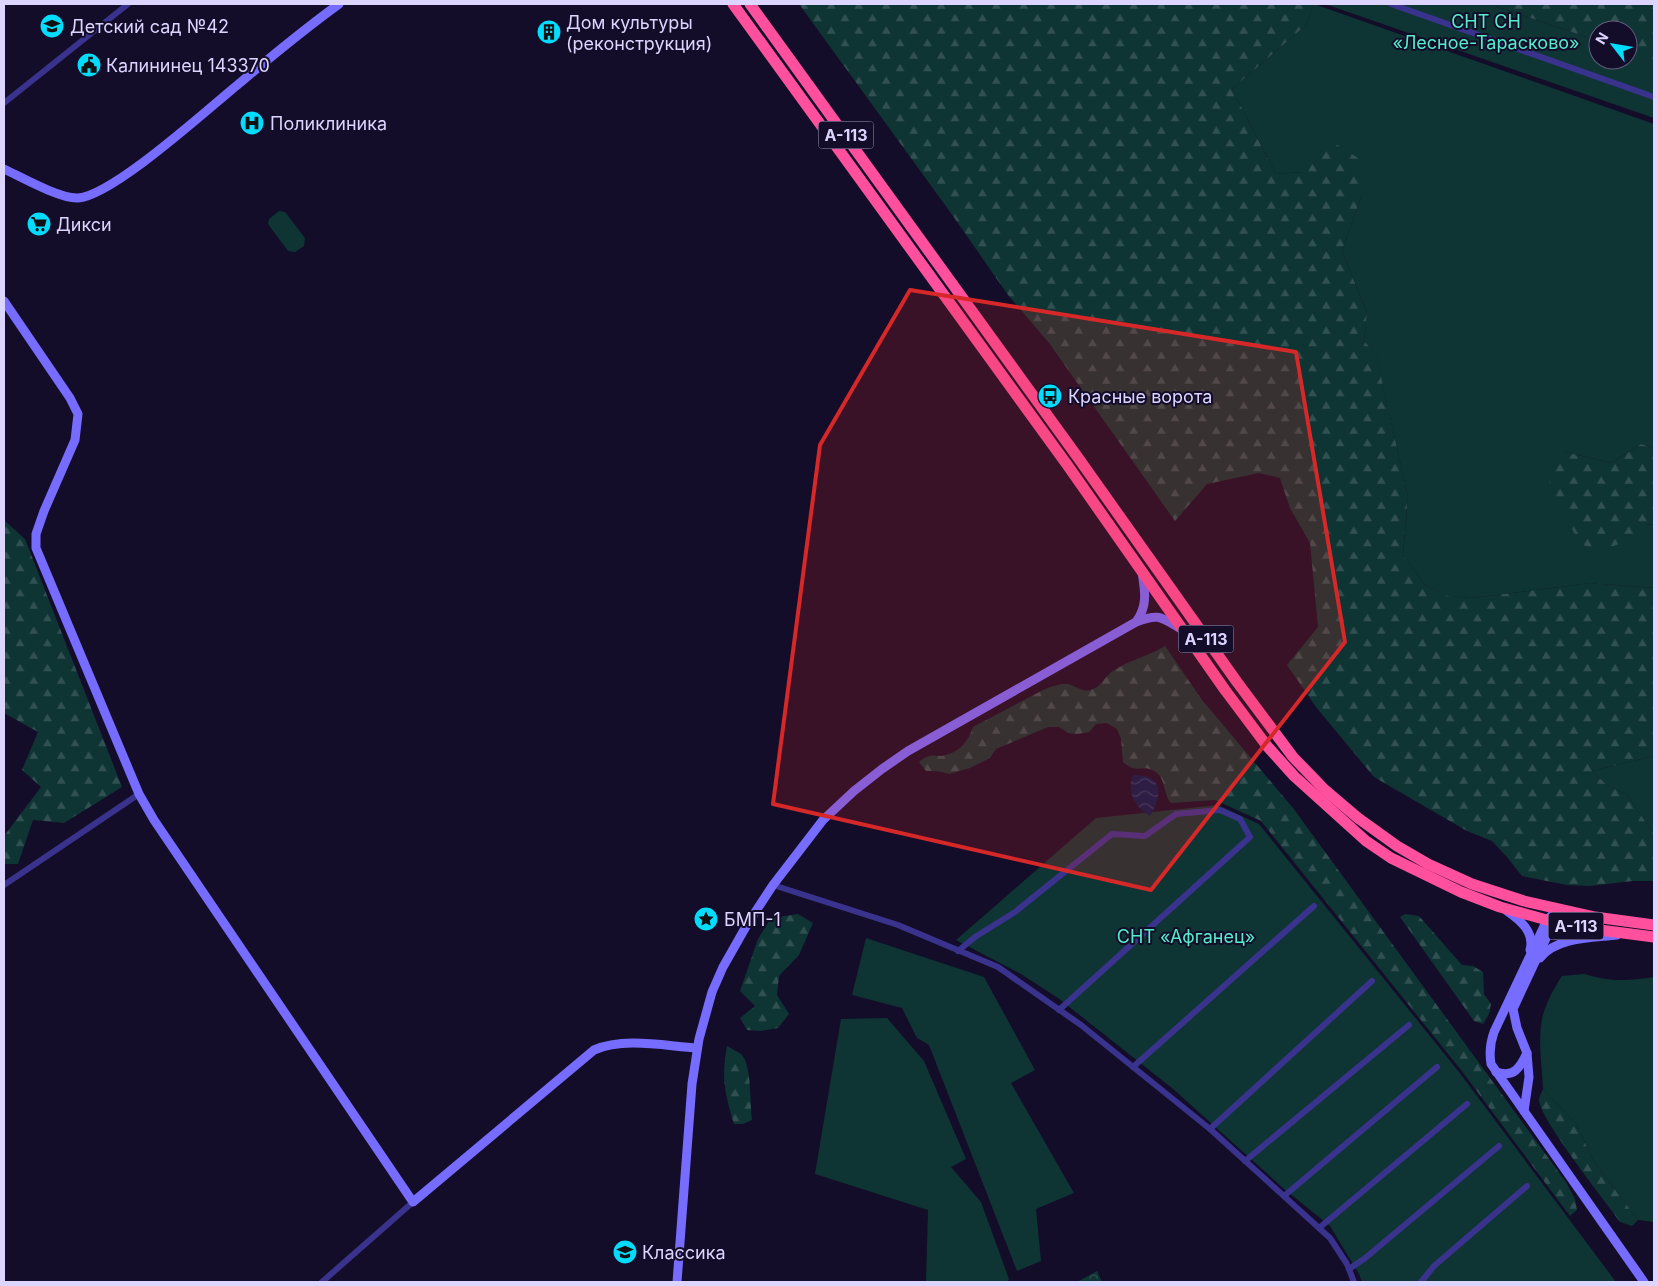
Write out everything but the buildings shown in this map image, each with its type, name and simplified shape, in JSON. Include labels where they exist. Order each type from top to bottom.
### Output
[{"type":"highway","name":"А-113","points":[[734,4],[1022,402],[1182,629],[1267,746],[1294,776],[1351,829],[1390,858],[1461,892],[1500,907],[1553,917],[1592,929],[1654,937]]},
{"type":"highway","name":"А-113","points":[[750,4],[1062,435],[1237,682],[1293,757],[1325,790],[1358,818],[1397,846],[1428,864],[1472,884],[1524,901],[1553,917],[1595,917],[1654,925]]},
{"type":"street","points":[[4,103],[128,4]]},
{"type":"street","points":[[4,169],[42,187],[72,198],[80,198],[108,186],[174,138],[305,29],[340,4]]},
{"type":"street","points":[[1391,4],[1654,97]]},
{"type":"street","points":[[4,301],[70,398],[78,414],[75,440],[44,511],[36,534],[36,548],[139,794],[154,820],[414,1202]]},
{"type":"street","points":[[1136,622],[1145,600],[1141,572]]},
{"type":"street","points":[[677,1282],[692,1084],[697,1048],[712,992],[723,966],[744,928],[773,885],[823,820],[860,786],[916,746],[1136,622],[1154,616],[1162,618],[1182,629]]},
{"type":"street","points":[[4,885],[139,794]]},
{"type":"street","points":[[958,951],[974,937],[1015,912],[1112,834],[1145,836],[1176,814],[1220,810],[1240,819],[1250,837],[1059,1010]]},
{"type":"street","points":[[4,876],[12,879]]},
{"type":"street","points":[[773,885],[898,925],[998,967],[1081,1025],[1210,1130],[1330,1238],[1349,1269],[1354,1282]]},
{"type":"street","points":[[1133,1067],[1314,906]]},
{"type":"street","points":[[1500,907],[1518,920],[1527,929],[1531,938],[1530,964],[1513,1009],[1517,1028],[1527,1053],[1530,1077],[1524,1111]]},
{"type":"street","points":[[1553,917],[1490,1043],[1490,1064],[1644,1282]]},
{"type":"street","points":[[1530,964],[1555,946],[1578,939],[1631,934]]},
{"type":"street","points":[[1210,1130],[1372,981]]},
{"type":"street","points":[[1245,1161],[1409,1025]]},
{"type":"street","points":[[322,1282],[594,1050],[603,1046],[622,1043],[697,1048]]},
{"type":"street","points":[[1496,1072],[1511,1074],[1518,1069],[1527,1053]]},
{"type":"street","points":[[1284,1196],[1437,1067]]},
{"type":"street","points":[[1319,1228],[1467,1104]]},
{"type":"street","points":[[1349,1269],[1364,1259],[1499,1146]]},
{"type":"street","points":[[1421,1282],[1434,1266],[1528,1186]]},
{"type":"highlighted area","points":[[910,290],[1296,352],[1345,642],[1151,890],[773,804],[820,445]]},
{"type":"green space","points":[[799,4],[1314,4],[1306,25],[1232,89],[1276,174],[1304,172],[1316,147],[1338,145],[1358,158],[1361,197],[1342,251],[1367,313],[1364,341],[1376,354],[1408,497],[1403,555],[1425,585],[1448,596],[1471,598],[1591,583],[1654,588],[1654,756],[1592,771],[1607,785],[1627,795],[1654,834],[1654,881],[1633,881],[1589,886],[1567,885],[1522,876],[1492,841],[1467,831],[1374,777],[1316,707],[1287,665],[1318,627],[1310,543],[1290,508],[1280,478],[1259,473],[1207,484],[1175,521],[1049,343],[1008,295]]},
{"type":"green space","points":[[1314,4],[1654,124],[1654,448],[1641,444],[1611,463],[1565,452],[1645,525],[1654,524],[1654,588],[1591,583],[1471,598],[1447,596],[1425,585],[1403,555],[1408,497],[1376,355],[1364,341],[1367,313],[1342,251],[1361,197],[1304,172],[1276,174],[1232,89],[1306,25]]},
{"type":"green space","name":"СНТ СН «Лесное-Тарасково»","points":[[1325,4],[1490,4],[1588,38],[1588,70],[1638,70],[1638,51],[1654,51],[1654,118]]},
{"type":"green space","points":[[1490,4],[1654,4],[1654,60],[1638,54],[1638,20],[1588,20],[1588,38]]},
{"type":"green space","points":[[279,211],[285,212],[305,238],[304,246],[295,252],[288,251],[268,224],[269,219]]},
{"type":"green space","points":[[1641,444],[1654,448],[1654,524],[1645,525],[1644,533],[1600,552],[1579,543],[1549,481],[1565,452],[1611,463]]},
{"type":"green space","points":[[4,520],[25,539],[122,787],[64,823],[33,820],[18,864],[4,864],[4,836],[41,787],[22,770],[38,732],[4,713]]},
{"type":"green space","points":[[1165,646],[1202,700],[1293,808],[1566,1182],[1575,1199],[1577,1210],[1570,1216],[1461,1070],[1261,821],[1215,800],[1171,803],[1157,772],[1148,769],[1132,768],[1123,762],[1121,739],[1117,729],[1107,723],[1096,724],[1089,732],[1078,734],[1068,733],[1059,727],[1048,727],[996,749],[990,758],[970,768],[949,774],[926,771],[919,762],[929,756],[948,755],[962,746],[973,727],[1045,689],[1056,685],[1068,684],[1084,690],[1094,689],[1119,667]]},
{"type":"green space","points":[[1654,756],[1654,834],[1627,795],[1607,785],[1592,771]]},
{"type":"green space","name":"СНТ «Афганец»","points":[[1218,805],[1259,824],[1459,1072],[1616,1282],[1362,1282],[1330,1226],[1283,1188],[1172,1088],[1058,998],[1021,974],[956,940],[1096,818]]},
{"type":"green space","points":[[798,914],[813,923],[799,955],[779,976],[777,995],[789,1014],[778,1028],[761,1031],[747,1030],[740,1018],[755,1006],[740,991],[758,939],[771,918]]},
{"type":"green space","points":[[1405,914],[1419,916],[1462,965],[1473,966],[1483,972],[1484,994],[1491,1004],[1489,1014],[1483,1024],[1474,1021],[1400,917]]},
{"type":"green space","points":[[866,938],[984,977],[1035,1070],[1011,1083],[1074,1193],[1036,1209],[1041,1261],[1017,1271],[929,1045],[917,1038],[902,1008],[852,995]]},
{"type":"green space","points":[[1584,974],[1619,980],[1654,977],[1654,1222],[1638,1220],[1593,1160],[1576,1124],[1543,1089],[1540,1042],[1541,1024],[1545,1010],[1562,976]]},
{"type":"green space","points":[[887,1018],[924,1061],[966,1159],[951,1167],[981,1202],[1009,1279],[1007,1282],[926,1282],[928,1210],[815,1174],[841,1019]]},
{"type":"green space","points":[[727,1046],[741,1054],[747,1066],[752,1120],[743,1124],[734,1124],[726,1095],[724,1067]]},
{"type":"green space","points":[[1543,1089],[1576,1124],[1593,1160],[1638,1220],[1632,1226],[1620,1222],[1561,1141],[1542,1110],[1539,1100]]},
{"type":"green space","points":[[1097,1271],[1102,1282],[1077,1282]]},
{"type":"water","points":[[1133,775],[1150,778],[1158,787],[1157,801],[1150,816],[1133,799],[1131,781]]},
{"type":"place","name":"Детский сад №42","points":[[52,26]]},
{"type":"place","name":"Дом культуры (реконструкция)","points":[[549,32]]},
{"type":"place","name":"Калининец 143370","points":[[89,65]]},
{"type":"place","name":"Поликлиника","points":[[252,123]]},
{"type":"place","name":"Дикси","points":[[39,224]]},
{"type":"place","name":"Красные ворота","points":[[1050,396]]},
{"type":"place","name":"БМП-1","points":[[706,919]]},
{"type":"place","name":"Классика","points":[[625,1252]]}]
